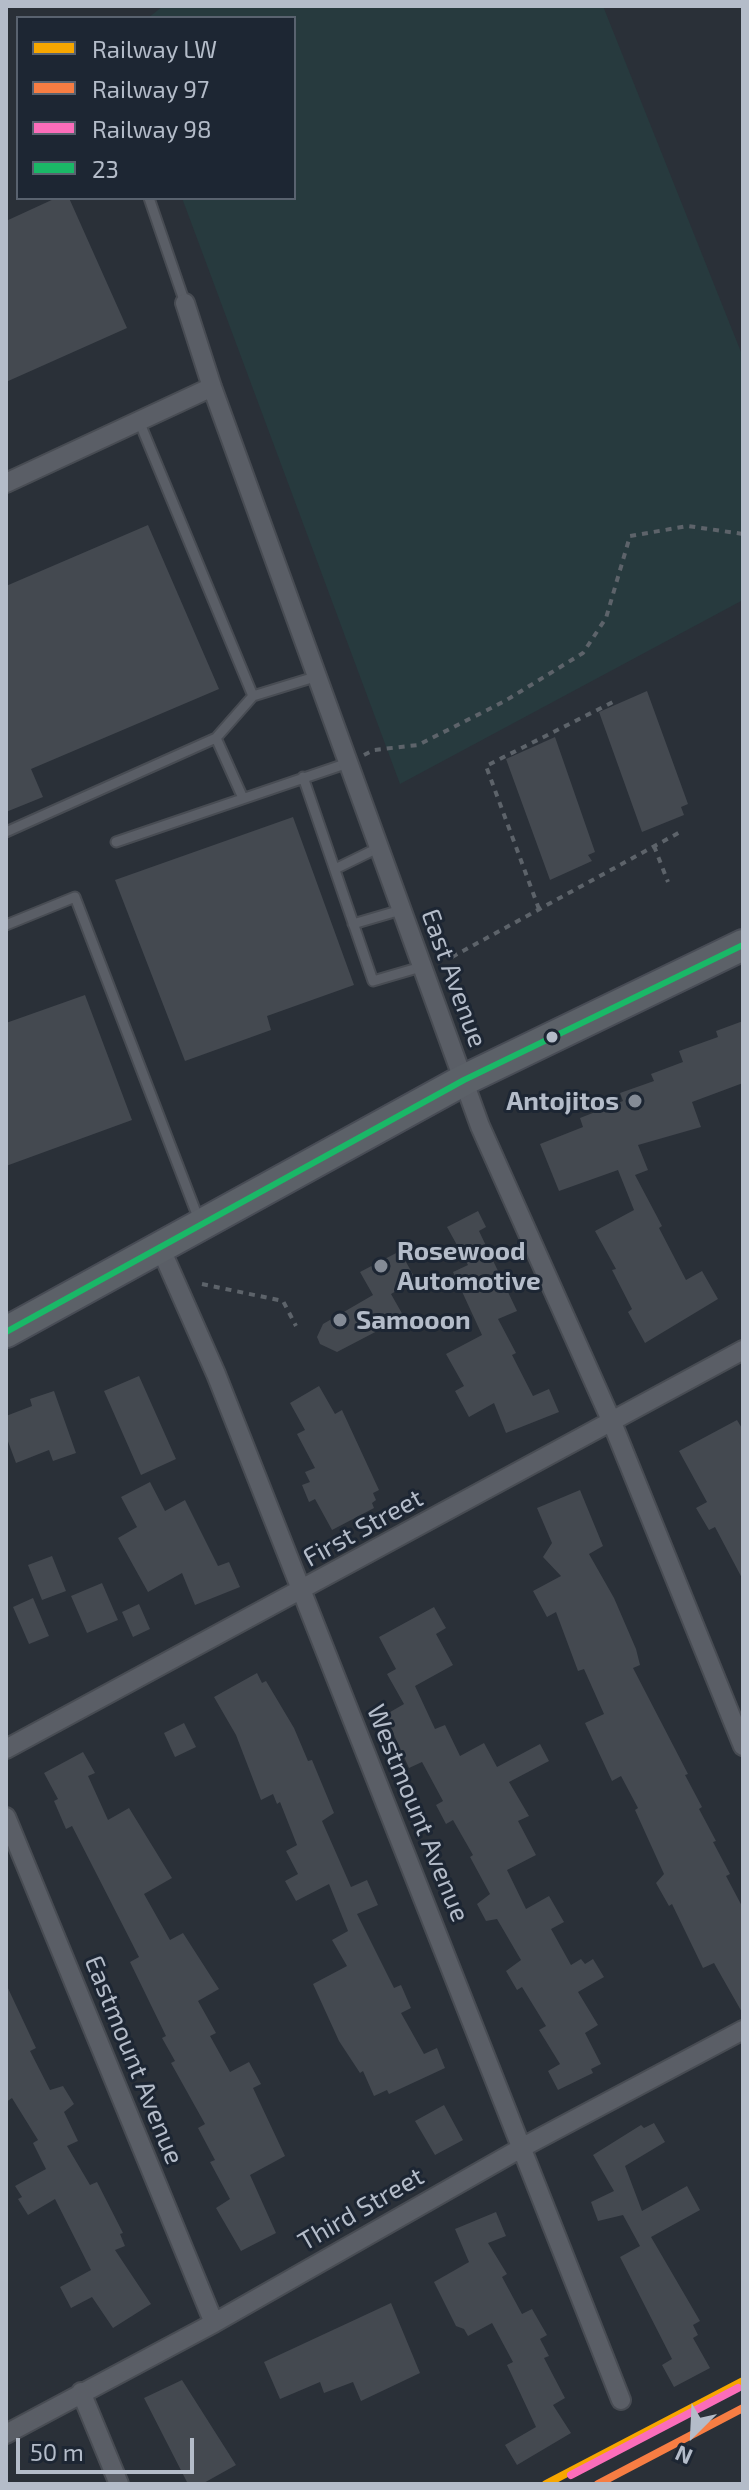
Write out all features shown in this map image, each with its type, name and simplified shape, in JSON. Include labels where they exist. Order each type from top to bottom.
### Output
[{"type":"main road","points":[[6,1332],[464,1080],[743,945]]},
{"type":"street","name":"East Avenue","points":[[185,303],[212,387],[480,1126],[611,1420],[743,1746]]},
{"type":"street","points":[[6,483],[212,387]]},
{"type":"street","name":"Westmount Avenue","points":[[160,1247],[184,1295],[621,2400]]},
{"type":"street","name":"First Street","points":[[6,1749],[743,1350]]},
{"type":"street","name":"Eastmount Avenue","points":[[6,1817],[214,2323]]},
{"type":"street","name":"Third Street","points":[[6,2434],[214,2323],[523,2147],[743,2030]]},
{"type":"street","points":[[81,2392],[119,2484]]},
{"type":"lane","points":[[150,200],[185,303]]},
{"type":"lane","points":[[139,421],[253,696]]},
{"type":"lane","points":[[6,832],[216,738],[253,696],[319,676]]},
{"type":"lane","points":[[216,738],[242,796]]},
{"type":"lane","points":[[116,842],[242,796],[350,762]]},
{"type":"lane","points":[[303,777],[373,981],[421,967]]},
{"type":"lane","points":[[335,869],[380,847]]},
{"type":"lane","points":[[6,925],[75,897],[200,1223]]},
{"type":"lane","points":[[353,924],[401,910]]},
{"type":"path","points":[[374,750],[418,745],[505,701],[583,653],[606,618],[630,536],[688,526],[743,534]]},
{"type":"path","points":[[539,909],[486,766],[617,700]]},
{"type":"path","points":[[452,957],[682,831]]},
{"type":"path","points":[[654,846],[668,882]]},
{"type":"path","points":[[202,1284],[283,1301],[296,1326]]},
{"type":"green space","points":[[163,6],[603,6],[743,357],[743,600],[400,784],[183,200],[296,200],[296,16],[150,16]]},
{"type":"building","points":[[52,200],[70,200],[127,328],[6,382],[6,221]]},
{"type":"building","points":[[148,525],[219,689],[31,769],[43,797],[6,812],[6,586]]},
{"type":"building","points":[[647,691],[688,804],[681,807],[684,815],[642,832],[599,712]]},
{"type":"building","points":[[555,737],[595,852],[588,855],[592,861],[550,880],[506,759]]},
{"type":"building","points":[[293,817],[354,985],[267,1016],[271,1030],[185,1061],[115,880]]},
{"type":"building","points":[[85,995],[132,1120],[6,1166],[6,1023]]},
{"type":"building","points":[[743,1021],[743,1083],[692,1102],[701,1127],[638,1145],[648,1170],[635,1175],[686,1280],[702,1271],[718,1299],[645,1343],[628,1312],[632,1309],[612,1270],[616,1269],[595,1231],[634,1210],[618,1170],[559,1191],[540,1144],[583,1127],[580,1118],[623,1101],[620,1093],[654,1081],[651,1074],[683,1062],[679,1051],[718,1037],[716,1031]]},
{"type":"building","points":[[478,1211],[486,1227],[479,1231],[517,1311],[498,1319],[516,1353],[512,1355],[533,1396],[549,1389],[559,1412],[506,1433],[494,1403],[469,1417],[455,1391],[464,1386],[446,1354],[482,1335],[453,1272],[468,1265],[447,1227]]},
{"type":"building","points":[[400,1251],[416,1280],[391,1294],[404,1317],[337,1352],[320,1344],[317,1337],[323,1324],[373,1295],[360,1272]]},
{"type":"building","points":[[139,1376],[176,1459],[141,1475],[104,1391]]},
{"type":"building","points":[[319,1386],[335,1414],[342,1410],[379,1490],[373,1493],[376,1500],[372,1503],[374,1508],[332,1530],[315,1499],[309,1502],[302,1485],[310,1482],[305,1472],[315,1468],[297,1434],[305,1430],[290,1403]]},
{"type":"building","points":[[54,1391],[76,1453],[53,1461],[49,1450],[16,1463],[6,1436],[6,1416],[32,1406],[30,1399]]},
{"type":"building","points":[[737,1420],[743,1430],[743,1580],[715,1527],[709,1530],[696,1508],[707,1502],[679,1451]]},
{"type":"building","points":[[150,1482],[165,1511],[185,1500],[218,1566],[229,1562],[240,1587],[195,1605],[182,1573],[148,1592],[118,1538],[137,1527],[121,1497]]},
{"type":"building","points":[[580,1490],[603,1546],[589,1554],[614,1598],[636,1649],[640,1665],[633,1668],[688,1774],[685,1775],[702,1807],[699,1809],[730,1874],[726,1876],[743,1908],[743,2014],[714,1963],[703,1968],[672,1904],[669,1906],[656,1883],[664,1874],[635,1810],[638,1808],[621,1776],[612,1781],[585,1723],[604,1714],[584,1669],[578,1671],[556,1612],[547,1617],[533,1591],[561,1576],[543,1557],[552,1543],[537,1508]]},
{"type":"building","points":[[52,1556],[66,1591],[42,1600],[28,1565]]},
{"type":"building","points":[[102,1583],[118,1620],[87,1633],[71,1596]]},
{"type":"building","points":[[33,1598],[49,1636],[29,1644],[13,1607]]},
{"type":"building","points":[[139,1604],[150,1629],[133,1637],[122,1612]]},
{"type":"building","points":[[434,1607],[446,1628],[436,1634],[453,1665],[415,1686],[435,1729],[445,1725],[460,1756],[484,1743],[497,1767],[540,1744],[549,1761],[509,1782],[529,1816],[518,1821],[536,1855],[507,1870],[526,1909],[549,1896],[564,1922],[551,1929],[571,1965],[581,1959],[585,1964],[593,1959],[604,1977],[578,1992],[598,2025],[585,2033],[601,2064],[591,2069],[593,2073],[558,2090],[548,2071],[560,2064],[539,2030],[546,2026],[522,1987],[517,1990],[506,1971],[521,1960],[497,1919],[486,1921],[477,1904],[490,1894],[470,1857],[473,1855],[453,1820],[446,1824],[436,1805],[443,1801],[422,1762],[409,1768],[385,1715],[404,1704],[387,1674],[396,1669],[379,1637]]},
{"type":"building","points":[[257,1673],[262,1683],[266,1681],[294,1728],[308,1761],[312,1760],[334,1813],[322,1821],[351,1887],[367,1880],[378,1905],[357,1914],[394,1988],[401,1985],[411,2008],[401,2013],[424,2054],[437,2048],[445,2068],[389,2094],[387,2090],[374,2096],[363,2071],[360,2073],[339,2041],[313,1984],[347,1966],[332,1940],[348,1931],[329,1884],[296,1901],[285,1881],[298,1874],[286,1851],[297,1845],[280,1802],[277,1804],[273,1794],[261,1800],[236,1735],[214,1697]]},
{"type":"building","points":[[184,1723],[196,1747],[175,1757],[164,1733]]},
{"type":"building","points":[[83,1752],[95,1773],[88,1776],[108,1820],[129,1808],[172,1878],[144,1894],[170,1940],[183,1933],[219,1989],[198,2001],[216,2033],[210,2036],[230,2072],[249,2062],[261,2084],[253,2088],[285,2156],[250,2175],[276,2233],[241,2251],[216,2208],[230,2199],[210,2162],[215,2160],[198,2128],[205,2124],[171,2063],[175,2061],[162,2038],[166,2036],[130,1962],[139,1957],[72,1826],[66,1829],[54,1801],[58,1799],[44,1773]]},
{"type":"building","points":[[6,1984],[36,2048],[30,2051],[50,2090],[63,2086],[74,2104],[64,2112],[78,2141],[67,2146],[90,2185],[97,2182],[123,2233],[120,2234],[125,2246],[115,2250],[151,2304],[113,2328],[92,2297],[71,2308],[60,2287],[91,2270],[55,2199],[28,2215],[18,2199],[22,2197],[15,2186],[46,2169],[33,2143],[38,2140],[12,2098],[6,2102]]},
{"type":"building","points":[[444,2105],[463,2140],[435,2155],[415,2121]]},
{"type":"building","points":[[654,2123],[665,2142],[625,2166],[642,2211],[687,2186],[700,2210],[651,2237],[700,2321],[693,2325],[698,2335],[693,2338],[710,2368],[674,2387],[662,2365],[672,2359],[620,2257],[640,2246],[623,2215],[598,2221],[591,2202],[614,2191],[593,2155],[641,2125],[644,2128]]},
{"type":"building","points":[[496,2212],[506,2236],[488,2243],[507,2274],[502,2277],[522,2314],[532,2309],[547,2335],[540,2339],[549,2356],[544,2358],[565,2398],[553,2405],[571,2433],[517,2465],[505,2445],[536,2427],[507,2365],[513,2362],[492,2323],[468,2336],[464,2329],[456,2326],[434,2282],[469,2262],[455,2229]]},
{"type":"building","points":[[391,2303],[420,2373],[361,2401],[353,2382],[324,2393],[320,2382],[280,2399],[264,2362]]},
{"type":"building","points":[[182,2380],[236,2465],[202,2484],[188,2484],[144,2398]]},
{"type":"rail line","name":"LW","points":[[546,2484],[743,2381]]},
{"type":"rail line","name":"98","points":[[571,2475],[738,2388]]},
{"type":"rail line","name":"97","points":[[598,2484],[743,2408]]},
{"type":"transit line","name":"23","points":[[6,1332],[464,1080],[743,945]]},
{"type":"place","name":"Antojitos","points":[[635,1101]]},
{"type":"place","name":"Rosewood Automotive","points":[[381,1266]]},
{"type":"place","name":"Samooon","points":[[340,1320]]}]
